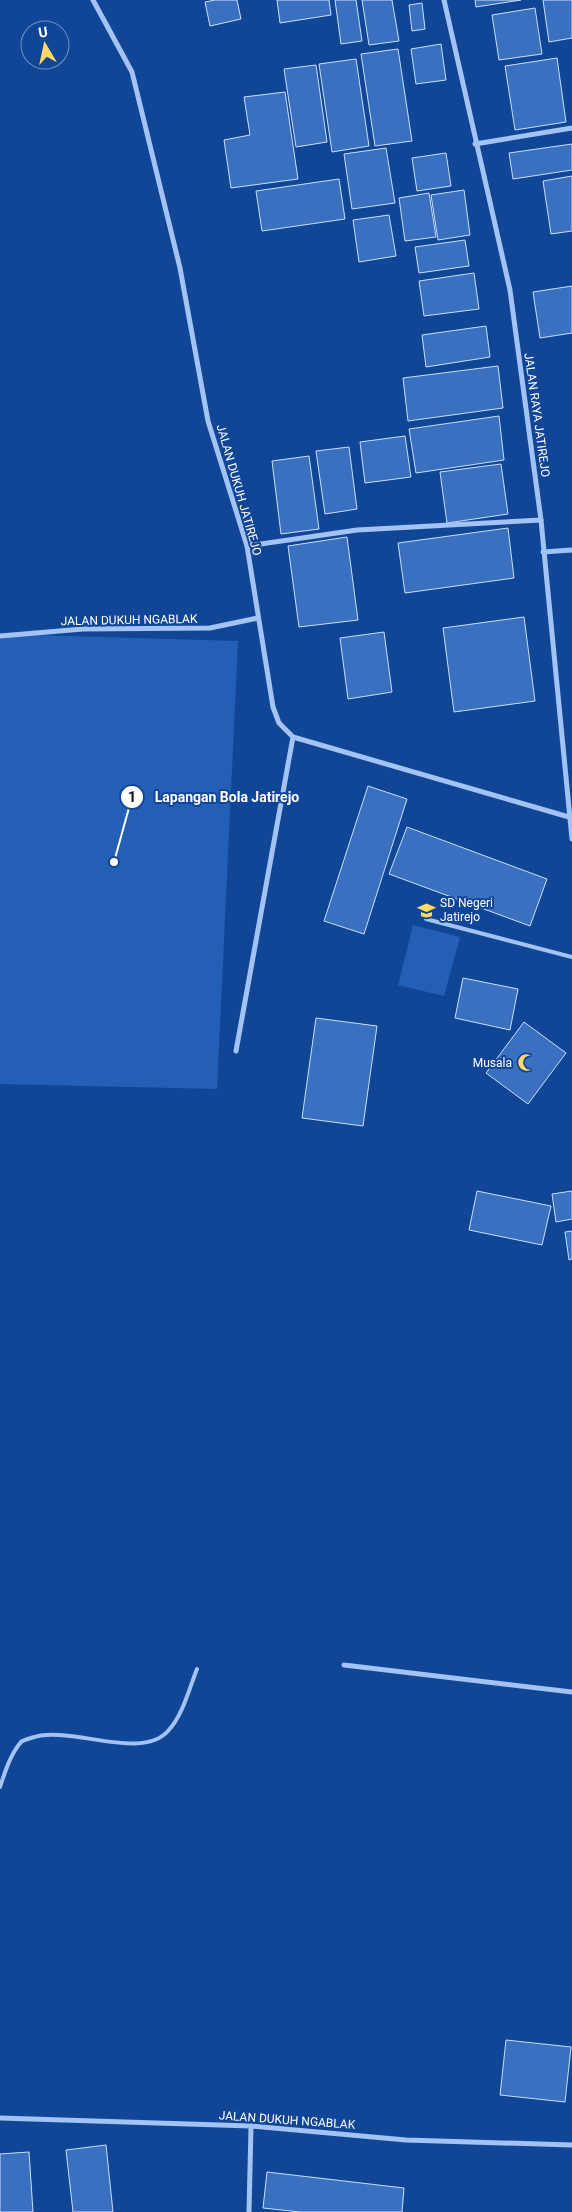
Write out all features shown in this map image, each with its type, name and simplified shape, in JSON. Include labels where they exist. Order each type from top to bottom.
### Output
[{"type":"street","name":"JALAN DUKUH JATIREJO","points":[[93,0],[132,72],[180,268],[208,420],[247,546],[273,707],[279,724],[293,737]]},
{"type":"street","name":"JALAN RAYA JATIREJO","points":[[444,0],[475,144],[510,290],[541,520],[568,817],[572,839]]},
{"type":"street","points":[[475,144],[572,128]]},
{"type":"street","points":[[247,546],[358,530],[541,520]]},
{"type":"street","points":[[543,552],[572,550]]},
{"type":"street","name":"JALAN DUKUH NGABLAK","points":[[0,636],[83,629],[210,628],[258,618]]},
{"type":"street","points":[[236,1051],[293,737],[568,817]]},
{"type":"street","points":[[344,1665],[572,1692]]},
{"type":"street","name":"JALAN DUKUH NGABLAK","points":[[0,2118],[251,2126],[406,2140],[572,2145]]},
{"type":"street","points":[[249,2212],[251,2126]]},
{"type":"lane","points":[[426,919],[572,957]]},
{"type":"lane","points":[[0,1787],[9,1762],[22,1741],[38,1735],[54,1733],[119,1743],[149,1743],[167,1733],[177,1720],[197,1669]]},
{"type":"shaded area","points":[[0,634],[238,641],[217,1089],[0,1084]]},
{"type":"shaded area","points":[[413,925],[460,937],[444,996],[398,985]]},
{"type":"building","points":[[237,0],[241,19],[210,26],[205,2]]},
{"type":"building","points":[[277,0],[329,0],[331,15],[280,23]]},
{"type":"building","points":[[335,0],[356,0],[362,41],[341,44]]},
{"type":"building","points":[[362,0],[392,0],[399,41],[369,45]]},
{"type":"building","points":[[475,0],[521,0],[476,7]]},
{"type":"building","points":[[543,0],[572,0],[572,38],[549,42]]},
{"type":"building","points":[[422,3],[425,29],[412,31],[409,5]]},
{"type":"building","points":[[535,8],[542,54],[499,60],[492,15]]},
{"type":"building","points":[[441,44],[446,80],[416,84],[411,49]]},
{"type":"building","points":[[398,49],[412,141],[375,146],[361,54]]},
{"type":"building","points":[[557,58],[566,122],[515,130],[505,66]]},
{"type":"building","points":[[356,59],[369,146],[332,152],[319,64]]},
{"type":"building","points":[[316,65],[327,142],[296,147],[284,69]]},
{"type":"building","points":[[285,92],[298,179],[231,188],[224,140],[250,135],[244,97]]},
{"type":"building","points":[[572,144],[572,170],[513,179],[509,153]]},
{"type":"building","points":[[386,148],[395,203],[352,209],[344,154]]},
{"type":"building","points":[[446,153],[451,186],[417,191],[412,158]]},
{"type":"building","points":[[572,176],[572,231],[551,234],[543,181]]},
{"type":"building","points":[[339,179],[345,219],[262,231],[256,191]]},
{"type":"building","points":[[464,190],[470,235],[438,240],[431,195]]},
{"type":"building","points":[[429,193],[436,237],[405,241],[399,198]]},
{"type":"building","points":[[389,215],[396,256],[359,262],[353,220]]},
{"type":"building","points":[[465,240],[469,266],[419,273],[415,247]]},
{"type":"building","points":[[474,273],[479,309],[424,316],[419,281]]},
{"type":"building","points":[[572,286],[572,333],[540,338],[533,292]]},
{"type":"building","points":[[486,326],[490,357],[426,367],[422,335]]},
{"type":"building","points":[[498,366],[503,408],[408,421],[403,378]]},
{"type":"building","points":[[499,416],[504,460],[416,473],[409,429]]},
{"type":"building","points":[[405,436],[411,477],[365,483],[360,442]]},
{"type":"building","points":[[349,447],[357,509],[325,514],[316,451]]},
{"type":"building","points":[[309,456],[319,529],[281,534],[272,461]]},
{"type":"building","points":[[501,464],[508,514],[447,523],[440,472]]},
{"type":"building","points":[[508,528],[514,578],[405,593],[398,543]]},
{"type":"building","points":[[347,537],[358,620],[299,627],[288,546]]},
{"type":"building","points":[[524,617],[535,701],[454,712],[443,628]]},
{"type":"building","points":[[384,632],[392,692],[348,699],[340,638]]},
{"type":"building","points":[[368,786],[407,799],[364,934],[324,921]]},
{"type":"building","points":[[407,827],[547,879],[530,926],[389,874]]},
{"type":"building","points":[[463,978],[518,989],[510,1030],[455,1018]]},
{"type":"building","points":[[316,1018],[377,1026],[363,1126],[302,1118]]},
{"type":"building","name":"Musala","points":[[524,1022],[566,1053],[528,1104],[486,1073]]},
{"type":"building","points":[[477,1191],[551,1206],[542,1245],[469,1230]]},
{"type":"building","points":[[572,1191],[572,1219],[556,1222],[552,1194]]},
{"type":"building","points":[[572,1231],[572,1259],[569,1260],[565,1232]]},
{"type":"building","points":[[506,2040],[571,2047],[565,2102],[500,2095]]},
{"type":"building","points":[[106,2145],[113,2212],[73,2212],[66,2150]]},
{"type":"building","points":[[29,2152],[33,2212],[0,2212],[0,2154]]},
{"type":"building","points":[[267,2172],[404,2188],[402,2212],[300,2212],[263,2208]]},
{"type":"place","name":"Lapangan Bola Jatirejo","points":[[114,862]]},
{"type":"place","name":"SD Negeri Jatirejo","points":[[426,910]]},
{"type":"place","name":"Musala","points":[[526,1063]]}]
